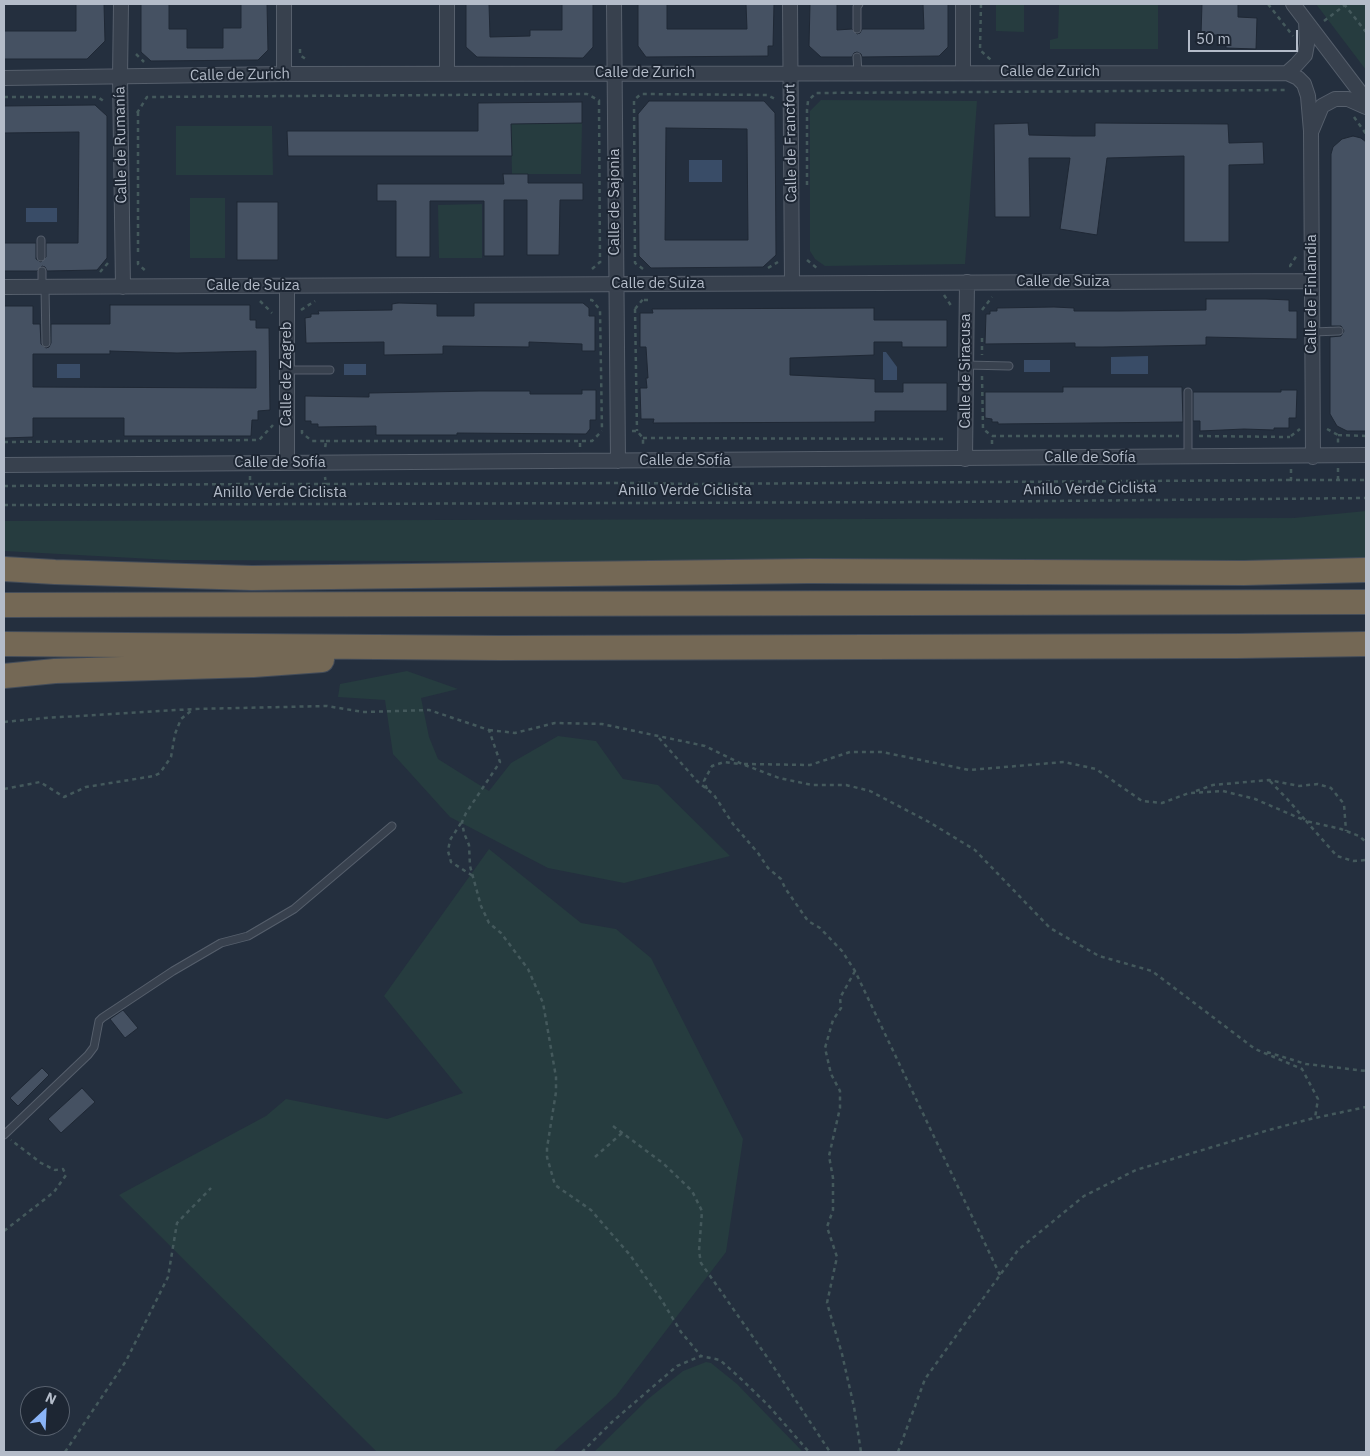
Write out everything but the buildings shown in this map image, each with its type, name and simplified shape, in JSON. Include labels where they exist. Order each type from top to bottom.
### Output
[{"type":"highway","points":[[4,569],[252,578],[898,571],[1244,573],[1366,570]]},
{"type":"highway","points":[[614,604],[898,571]]},
{"type":"highway","points":[[4,605],[1366,602]]},
{"type":"highway","points":[[4,644],[501,648],[1366,644]]},
{"type":"highway","points":[[4,676],[55,671],[253,665],[501,648]]},
{"type":"street","name":"Calle de Rumanía","points":[[121,4],[120,114],[123,287]]},
{"type":"street","points":[[284,4],[284,74]]},
{"type":"street","points":[[447,4],[447,74]]},
{"type":"street","name":"Calle de Sajonia","points":[[614,4],[618,461]]},
{"type":"street","name":"Calle de Francfort","points":[[790,4],[792,283]]},
{"type":"street","points":[[963,4],[963,72]]},
{"type":"street","points":[[1293,4],[1366,100]]},
{"type":"street","points":[[1287,73],[1305,55],[1307,44],[1306,21]]},
{"type":"street","name":"Calle de Zurich","points":[[4,78],[284,74],[1287,73]]},
{"type":"street","name":"Calle de Finlandia","points":[[1287,73],[1298,78],[1304,84],[1308,96],[1311,131],[1314,457]]},
{"type":"street","name":"Calle de Finlandia","points":[[1311,131],[1322,106],[1335,99],[1348,99],[1366,107]]},
{"type":"street","name":"Calle de Suiza","points":[[4,287],[1312,280]]},
{"type":"street","name":"Calle de Siracusa","points":[[965,459],[966,282]]},
{"type":"street","name":"Calle de Zagreb","points":[[287,286],[287,463]]},
{"type":"street","name":"Calle de Sofía","points":[[4,464],[1188,458],[1366,455]]},
{"type":"lane","points":[[857,29],[857,7],[860,4]]},
{"type":"lane","points":[[857,57],[858,73]]},
{"type":"lane","points":[[41,240],[41,257]]},
{"type":"lane","points":[[42,271],[46,343]]},
{"type":"lane","points":[[1313,332],[1339,331]]},
{"type":"lane","points":[[966,365],[1009,366]]},
{"type":"lane","points":[[287,370],[330,370]]},
{"type":"lane","points":[[1188,392],[1188,458]]},
{"type":"lane","points":[[4,1135],[88,1055],[94,1047],[99,1021],[102,1018],[173,971],[221,943],[248,936],[294,909],[392,826]]},
{"type":"path","points":[[981,4],[980,50],[991,59],[991,72]]},
{"type":"path","points":[[1324,20],[1345,4],[1366,32]]},
{"type":"path","points":[[807,186],[807,110],[808,101],[816,93],[1287,90]]},
{"type":"path","points":[[148,273],[138,264],[138,112],[141,104],[147,97],[587,94],[599,101],[615,100]]},
{"type":"path","points":[[651,269],[642,269],[635,263],[634,100],[640,94],[767,95],[778,101]]},
{"type":"path","points":[[4,97],[98,97],[107,103],[110,113],[138,112]]},
{"type":"path","points":[[599,101],[600,262]]},
{"type":"path","points":[[1350,112],[1366,134]]},
{"type":"path","points":[[98,273],[111,259],[111,250],[138,253]]},
{"type":"path","points":[[807,252],[807,261]]},
{"type":"path","points":[[1280,266],[1290,266],[1299,252]]},
{"type":"path","points":[[760,268],[770,268],[778,262],[807,261],[818,269]]},
{"type":"path","points":[[587,270],[593,269],[600,262],[615,262]]},
{"type":"path","points":[[945,282],[944,298],[952,308]]},
{"type":"path","points":[[982,318],[982,308],[993,296],[993,282]]},
{"type":"path","points":[[587,299],[592,300],[600,310],[602,430]]},
{"type":"path","points":[[301,316],[301,310],[316,300]]},
{"type":"path","points":[[260,301],[273,314]]},
{"type":"path","points":[[635,309],[637,431]]},
{"type":"path","points":[[982,337],[983,429],[992,436],[1290,437]]},
{"type":"path","points":[[4,442],[259,440],[274,424]]},
{"type":"path","points":[[1338,435],[1366,436]]},
{"type":"path","points":[[992,436],[992,482]]},
{"type":"path","points":[[643,438],[946,439],[946,459]]},
{"type":"path","points":[[326,441],[580,441]]},
{"type":"path","points":[[326,484],[688,484],[1291,480]]},
{"type":"path","points":[[1338,481],[1366,480]]},
{"type":"path","points":[[4,486],[250,484]]},
{"type":"path","name":"Anillo Verde Ciclista","points":[[4,505],[955,502],[1366,498]]},
{"type":"path","points":[[4,722],[194,709],[327,706],[363,712],[429,710],[489,730],[515,733],[555,724],[602,724],[705,746],[742,764],[778,778],[812,785],[846,785],[870,791],[975,850],[1050,928],[1099,956],[1152,971],[1255,1048],[1302,1069],[1318,1099],[1315,1118]]},
{"type":"path","points":[[4,789],[40,782],[64,797],[86,787],[154,776],[160,773],[171,757],[175,734],[181,719],[194,709]]},
{"type":"path","points":[[473,876],[451,862],[448,851],[450,840],[500,762],[489,730]]},
{"type":"path","points":[[658,736],[697,781],[714,795],[733,824],[758,853],[768,868],[781,879],[808,922],[820,928],[834,942],[855,971],[1000,1275]]},
{"type":"path","points":[[707,790],[704,781],[712,766],[724,762],[810,765],[850,752],[882,752],[969,770],[1064,762],[1096,769],[1142,800],[1162,803],[1213,786],[1269,780],[1299,786],[1318,784],[1331,788],[1344,804],[1346,831]]},
{"type":"path","points":[[1269,780],[1337,856],[1353,861],[1366,860]]},
{"type":"path","points":[[1189,793],[1223,790],[1255,799],[1306,821],[1346,831],[1359,836],[1366,842]]},
{"type":"path","points":[[462,822],[469,845],[473,876],[481,906],[489,923],[502,933],[528,969],[543,1003],[556,1077],[556,1092],[547,1148],[547,1157],[555,1185],[591,1210],[604,1224],[630,1255],[661,1299],[681,1332],[701,1356]]},
{"type":"path","points":[[855,971],[840,998],[841,1008],[833,1020],[825,1048],[831,1074],[840,1091],[840,1108],[830,1156],[833,1178],[833,1210],[827,1227],[837,1257],[827,1303],[846,1372],[861,1452]]},
{"type":"path","points":[[1255,1048],[1306,1064],[1366,1071]]},
{"type":"path","points":[[898,1452],[925,1379],[1018,1250],[1084,1196],[1127,1175],[1192,1153],[1315,1118],[1366,1107]]},
{"type":"path","points":[[613,1126],[664,1164],[692,1192],[702,1211],[699,1252],[701,1263],[767,1357],[830,1452]]},
{"type":"path","points":[[595,1157],[622,1133]]},
{"type":"path","points":[[4,1135],[41,1163],[55,1170],[63,1169],[66,1175],[54,1192],[4,1231]]},
{"type":"path","points":[[65,1452],[126,1361],[168,1277],[177,1223],[211,1188]]},
{"type":"path","points":[[582,1452],[612,1422],[677,1366],[701,1356],[720,1360],[768,1405],[809,1452]]},
{"type":"green space","points":[[996,4],[1024,4],[1024,32],[996,31]]},
{"type":"green space","points":[[1059,4],[1158,4],[1158,49],[1050,49],[1050,40],[1058,38]]},
{"type":"green space","points":[[1316,4],[1366,4],[1366,70]]},
{"type":"green space","points":[[821,100],[977,101],[965,264],[825,266],[815,259],[810,251],[810,111]]},
{"type":"green space","points":[[582,123],[581,174],[512,174],[511,124]]},
{"type":"green space","points":[[176,126],[272,126],[273,175],[176,175]]},
{"type":"green space","points":[[190,198],[225,198],[225,258],[190,258]]},
{"type":"green space","points":[[482,204],[482,258],[439,258],[438,205]]},
{"type":"green space","points":[[1366,511],[1366,559],[1350,560],[862,563],[171,560],[4,551],[4,521],[1294,518]]},
{"type":"green space","points":[[407,671],[458,689],[421,698],[429,737],[438,759],[489,791],[511,763],[558,736],[596,741],[623,779],[658,785],[730,856],[624,883],[548,868],[450,817],[393,754],[385,700],[338,697],[340,684]]},
{"type":"green space","points":[[489,849],[581,923],[616,929],[651,958],[743,1139],[726,1252],[616,1396],[553,1452],[377,1452],[119,1195],[266,1116],[286,1099],[387,1119],[463,1093],[384,996]]},
{"type":"green space","points":[[706,1362],[711,1363],[737,1384],[803,1452],[594,1452],[648,1399],[683,1371]]},
{"type":"water","points":[[689,160],[722,160],[722,182],[689,182]]},
{"type":"water","points":[[26,208],[57,208],[57,222],[26,222]]},
{"type":"water","points":[[883,352],[886,352],[897,367],[897,380],[883,380]]},
{"type":"water","points":[[1148,356],[1148,374],[1111,374],[1111,357]]},
{"type":"water","points":[[1024,360],[1050,360],[1050,372],[1024,372]]},
{"type":"water","points":[[57,364],[80,364],[80,378],[57,378]]},
{"type":"water","points":[[344,364],[366,364],[366,375],[344,375]]}]
